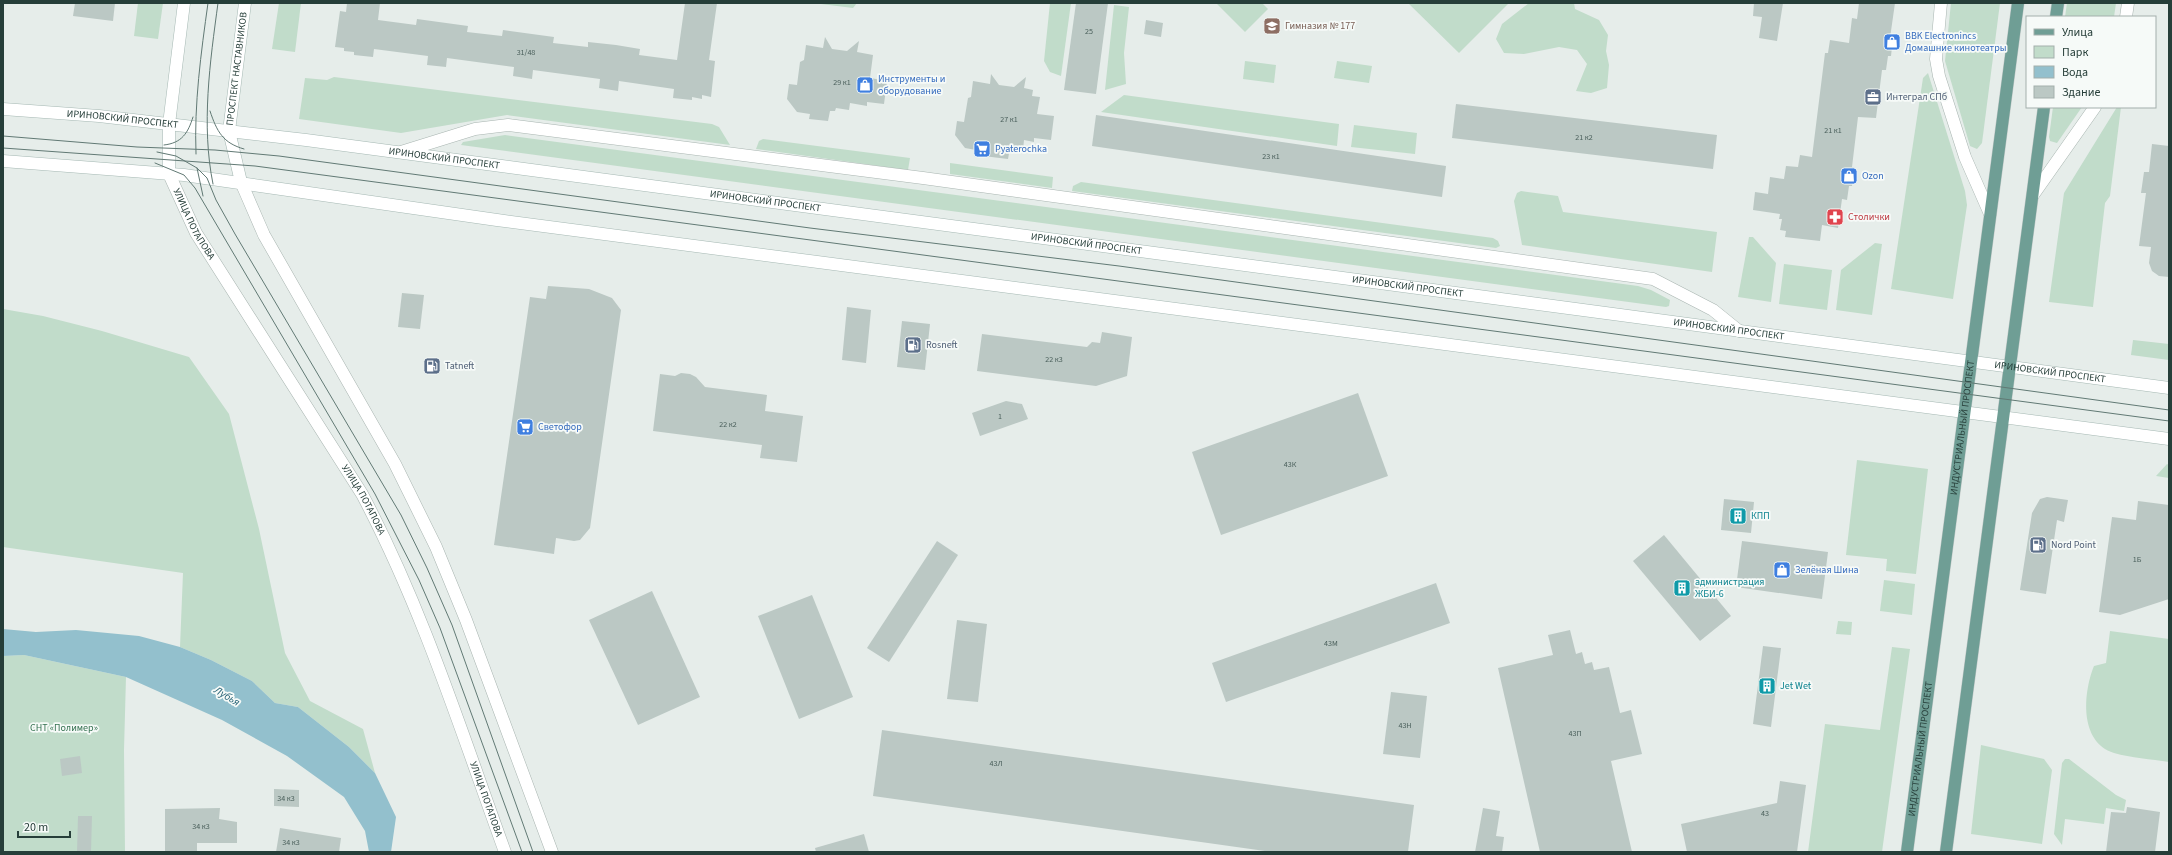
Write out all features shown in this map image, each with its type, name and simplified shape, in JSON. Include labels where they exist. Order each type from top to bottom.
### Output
[{"type":"main road","points":[[169,174],[169,124],[184,3]]},
{"type":"main road","name":"ПРОСПЕКТ НАСТАВНИКОВ","points":[[241,182],[230,131],[245,3]]},
{"type":"main road","points":[[1942,3],[1936,59],[1939,76],[1965,157],[1990,214]]},
{"type":"main road","name":"ИНДУСТРИАЛЬНЫЙ ПРОСПЕКТ","points":[[1907,852],[2018,3]]},
{"type":"main road","points":[[2056,16],[2058,3]]},
{"type":"main road","points":[[2126,16],[2128,3]]},
{"type":"main road","points":[[1946,852],[2010,366],[2019,311],[2044,108]]},
{"type":"main road","points":[[2033,195],[2094,108]]},
{"type":"main road","name":"ИРИНОВСКИЙ ПРОСПЕКТ","points":[[3,109],[169,124],[401,152],[2169,388]]},
{"type":"main road","points":[[401,152],[475,129],[508,125],[931,179],[1653,279],[1713,310],[1739,331]]},
{"type":"main road","points":[[3,162],[169,174],[241,182],[497,220],[955,278],[2169,439]]},
{"type":"main road","name":"УЛИЦА ПОТАПОВА","points":[[169,174],[196,233],[362,494],[384,536],[421,621],[505,852]]},
{"type":"main road","points":[[241,182],[264,235],[395,464],[436,547],[469,628],[552,852]]},
{"type":"green space","points":[[138,3],[163,3],[158,39],[134,36]]},
{"type":"green space","points":[[279,3],[301,3],[295,52],[272,49]]},
{"type":"green space","points":[[813,3],[857,3],[853,8]]},
{"type":"green space","points":[[1050,3],[1071,3],[1061,76],[1050,72],[1044,61]]},
{"type":"green space","points":[[1216,3],[1262,3],[1268,9],[1245,32]]},
{"type":"green space","points":[[1408,3],[1509,3],[1459,53]]},
{"type":"green space","points":[[1529,3],[1574,3],[1575,9],[1599,20],[1608,35],[1606,51],[1609,65],[1607,88],[1591,93],[1576,91],[1587,64],[1577,50],[1559,47],[1524,54],[1504,53],[1496,39],[1502,24]]},
{"type":"green space","points":[[1951,3],[2000,3],[1982,143],[1977,149],[1970,146],[1945,61]]},
{"type":"green space","points":[[2067,3],[2116,3],[2114,16],[2065,16]]},
{"type":"green space","points":[[1114,5],[1129,7],[1124,53],[1126,84],[1105,90]]},
{"type":"green space","points":[[1245,61],[1276,65],[1274,83],[1243,79]]},
{"type":"green space","points":[[1337,61],[1372,66],[1369,83],[1334,78]]},
{"type":"green space","points":[[1928,73],[1965,191],[1967,205],[1953,299],[1891,289],[1923,78]]},
{"type":"green space","points":[[334,77],[712,124],[719,127],[730,145],[507,115],[401,133],[299,119],[305,78],[327,80]]},
{"type":"green space","points":[[1124,95],[1339,124],[1337,146],[1101,112]]},
{"type":"green space","points":[[2053,108],[2081,108],[2057,143],[2050,141],[2049,137]]},
{"type":"green space","points":[[2116,108],[2121,108],[2110,196],[2105,203],[2093,307],[2049,302],[2064,193]]},
{"type":"green space","points":[[1354,125],[1417,133],[1415,154],[1351,147]]},
{"type":"green space","points":[[505,135],[1638,286],[1651,290],[1670,300],[1669,306],[1666,307],[461,145],[463,142]]},
{"type":"green space","points":[[763,139],[910,158],[908,170],[756,149],[759,141]]},
{"type":"green space","points":[[950,163],[1053,177],[1052,188],[950,174]]},
{"type":"green space","points":[[1081,182],[1493,238],[1498,241],[1500,246],[1496,248],[1072,191],[1073,186]]},
{"type":"green space","points":[[1521,191],[1558,196],[1563,212],[1717,232],[1712,272],[1522,245],[1514,201],[1517,193]]},
{"type":"green space","points":[[1749,237],[1753,237],[1776,263],[1771,302],[1738,297]]},
{"type":"green space","points":[[1875,243],[1882,244],[1872,315],[1836,310],[1841,270]]},
{"type":"green space","points":[[1784,264],[1832,270],[1827,310],[1779,304]]},
{"type":"green space","points":[[3,309],[43,316],[102,331],[189,357],[229,414],[259,529],[285,653],[310,701],[363,729],[375,773],[349,747],[298,707],[275,703],[252,681],[211,660],[180,647],[183,573],[3,547]]},
{"type":"green space","points":[[2133,340],[2169,344],[2169,360],[2131,355]]},
{"type":"green space","points":[[1857,460],[1928,469],[1916,574],[1886,571],[1887,559],[1846,555]]},
{"type":"green space","points":[[2167,464],[2169,465],[2169,478],[2156,476]]},
{"type":"green space","points":[[1884,580],[1915,584],[1912,615],[1880,611]]},
{"type":"green space","points":[[1838,621],[1852,622],[1851,635],[1836,634]]},
{"type":"green space","points":[[2110,631],[2169,639],[2169,762],[2114,753],[2103,747],[2095,739],[2089,728],[2086,702],[2090,677],[2094,666],[2106,663]]},
{"type":"green space","points":[[1892,647],[1910,649],[1882,852],[1808,852],[1825,724],[1880,730]]},
{"type":"green space","name":"СНТ «Полимер»","points":[[24,655],[126,677],[124,750],[125,852],[3,852],[3,656]]},
{"type":"green space","points":[[1981,745],[2044,759],[2052,770],[2042,844],[1971,834]]},
{"type":"green space","points":[[2065,759],[2069,759],[2116,795],[2126,800],[2124,811],[2106,808],[2104,824],[2065,819],[2062,845],[2054,834],[2062,763]]},
{"type":"water","name":"Лубья","points":[[3,629],[36,632],[76,630],[139,636],[180,647],[211,660],[252,681],[275,703],[298,707],[349,747],[375,773],[396,817],[391,852],[369,852],[365,831],[344,797],[287,756],[222,720],[126,677],[24,655],[3,656]]},
{"type":"building","points":[[75,3],[115,3],[113,21],[73,16]]},
{"type":"building","points":[[347,3],[380,3],[378,20],[416,25],[417,19],[468,26],[467,32],[502,36],[503,30],[554,37],[553,43],[588,47],[588,42],[616,45],[640,49],[639,55],[677,60],[685,3],[717,3],[709,60],[715,61],[711,97],[702,95],[702,99],[692,97],[692,100],[673,98],[674,89],[619,81],[618,91],[599,88],[600,79],[533,70],[532,79],[513,76],[514,67],[447,58],[446,67],[427,65],[428,56],[374,49],[373,57],[354,55],[354,52],[344,51],[344,48],[335,47],[340,11],[346,12]]},
{"type":"building","points":[[1076,3],[1108,3],[1096,94],[1064,90]]},
{"type":"building","points":[[1754,3],[1783,3],[1777,41],[1759,38],[1762,17],[1753,16]]},
{"type":"building","points":[[1859,3],[1895,3],[1890,38],[1893,38],[1891,56],[1888,56],[1886,70],[1882,70],[1876,118],[1858,117],[1852,167],[1855,168],[1852,186],[1849,186],[1847,200],[1842,199],[1838,228],[1822,225],[1820,241],[1785,237],[1786,231],[1780,230],[1782,219],[1779,219],[1780,214],[1753,210],[1755,192],[1768,194],[1770,177],[1784,179],[1786,166],[1798,167],[1800,155],[1812,157],[1825,53],[1828,53],[1830,40],[1849,43],[1852,18],[1857,19]]},
{"type":"building","points":[[1146,20],[1163,23],[1161,37],[1144,34]]},
{"type":"building","points":[[825,37],[832,49],[847,51],[859,41],[857,52],[873,55],[870,78],[887,81],[884,104],[867,102],[867,106],[850,103],[849,110],[836,108],[835,111],[830,111],[828,121],[809,119],[810,114],[797,112],[787,99],[789,84],[797,85],[800,62],[804,60],[806,45],[823,48]]},
{"type":"building","points":[[991,74],[999,85],[1014,87],[1026,77],[1024,88],[1033,90],[1032,96],[1040,97],[1037,114],[1054,116],[1051,140],[1034,138],[1034,142],[1024,140],[1023,150],[1010,148],[1008,159],[975,155],[976,150],[965,148],[955,135],[957,121],[964,122],[968,98],[971,97],[973,81],[990,84]]},
{"type":"building","points":[[1456,104],[1717,135],[1713,169],[1452,138]]},
{"type":"building","points":[[1096,115],[1446,166],[1442,197],[1092,146]]},
{"type":"building","points":[[2152,144],[2169,146],[2169,277],[2159,276],[2152,271],[2149,263],[2151,247],[2139,246],[2146,193],[2141,193],[2144,172],[2149,172]]},
{"type":"building","points":[[548,286],[589,289],[612,298],[621,310],[590,528],[580,540],[574,541],[556,538],[554,554],[494,545],[530,297],[546,299]]},
{"type":"building","points":[[402,293],[424,295],[420,329],[398,327]]},
{"type":"building","points":[[847,307],[871,310],[866,363],[842,360]]},
{"type":"building","name":"Rosneft","points":[[902,321],[930,324],[925,370],[897,367]]},
{"type":"building","points":[[1102,332],[1132,337],[1127,376],[1096,386],[977,371],[982,334],[1087,347],[1092,342],[1100,343]]},
{"type":"building","points":[[681,373],[690,374],[696,377],[705,387],[767,395],[765,411],[803,416],[797,462],[760,458],[762,445],[653,431],[660,374],[675,376]]},
{"type":"building","points":[[1358,393],[1388,476],[1221,535],[1192,452]]},
{"type":"building","points":[[1006,401],[1022,404],[1028,419],[980,436],[972,413]]},
{"type":"building","points":[[2047,497],[2068,500],[2064,522],[2057,520],[2046,594],[2020,590],[2032,513],[2040,499]]},
{"type":"building","name":"КПП","points":[[1724,499],[1754,502],[1751,533],[1721,530]]},
{"type":"building","points":[[2138,501],[2169,505],[2169,599],[2120,615],[2099,612],[2112,517],[2136,520]]},
{"type":"building","name":"администрация ЖБИ-6","points":[[1664,535],[1731,616],[1700,641],[1633,561]]},
{"type":"building","points":[[937,541],[958,555],[889,662],[867,648]]},
{"type":"building","name":"Зелёная Шина","points":[[1742,541],[1828,552],[1822,599],[1736,587]]},
{"type":"building","points":[[1436,583],[1450,623],[1226,702],[1212,663]]},
{"type":"building","points":[[652,591],[700,697],[638,725],[589,620]]},
{"type":"building","points":[[812,595],[853,697],[799,719],[758,616]]},
{"type":"building","points":[[957,620],[987,624],[978,702],[947,699]]},
{"type":"building","points":[[1570,630],[1576,654],[1582,652],[1585,664],[1592,662],[1594,670],[1609,667],[1620,713],[1631,710],[1642,754],[1611,761],[1632,852],[1540,852],[1498,668],[1553,655],[1548,635]]},
{"type":"building","name":"Jet Wet","points":[[1763,646],[1781,648],[1771,727],[1753,724]]},
{"type":"building","points":[[1391,692],[1427,696],[1420,758],[1383,754]]},
{"type":"building","points":[[882,730],[1414,805],[1408,852],[1272,852],[873,796]]},
{"type":"building","points":[[80,756],[82,773],[62,776],[60,759]]},
{"type":"building","points":[[1780,781],[1806,785],[1797,852],[1687,852],[1681,824],[1777,803]]},
{"type":"building","points":[[274,789],[299,790],[299,807],[274,806]]},
{"type":"building","points":[[2127,807],[2160,812],[2155,852],[2106,852],[2111,812],[2126,813]]},
{"type":"building","points":[[220,808],[219,819],[237,822],[237,843],[197,843],[197,852],[165,852],[165,809]]},
{"type":"building","points":[[1483,808],[1500,811],[1496,836],[1504,837],[1502,852],[1475,852]]},
{"type":"building","points":[[78,816],[92,816],[91,852],[77,852]]},
{"type":"building","points":[[280,828],[341,838],[339,852],[276,852]]},
{"type":"building","points":[[864,834],[869,852],[816,852],[815,848]]},
{"type":"tram line","points":[[196,154],[197,97],[208,3]]},
{"type":"tram line","points":[[213,184],[209,162],[207,116],[212,48],[218,3]]},
{"type":"tram line","points":[[210,111],[215,125],[222,136],[237,147],[244,149]]},
{"type":"tram line","points":[[164,145],[180,139],[189,128],[193,117]]},
{"type":"tram line","points":[[3,136],[137,147],[215,150],[279,156],[810,228],[1119,266],[2169,410]]},
{"type":"tram line","points":[[3,148],[255,166],[2169,421]]},
{"type":"tram line","points":[[157,152],[176,156],[197,168],[207,178],[216,200],[235,234],[401,515],[427,568],[452,625],[533,852]]},
{"type":"tram line","points":[[155,163],[184,175],[195,188],[375,494],[419,580],[440,628],[522,852]]},
{"type":"tram line","points":[[197,168],[203,196]]},
{"type":"place","name":"Гимназия № 177","points":[[1272,26]]},
{"type":"place","name":"BBK Electronincs Домашние кинотеатры","points":[[1892,42]]},
{"type":"place","name":"Инструменты и оборудование","points":[[865,85]]},
{"type":"place","name":"Интеграл СПб","points":[[1873,97]]},
{"type":"place","name":"Pyaterochka","points":[[982,149]]},
{"type":"place","name":"Ozon","points":[[1849,176]]},
{"type":"place","name":"Столички","points":[[1835,217]]},
{"type":"place","name":"Rosneft","points":[[913,345]]},
{"type":"place","name":"Tatneft","points":[[432,366]]},
{"type":"place","name":"Светофор","points":[[525,427]]},
{"type":"place","name":"КПП","points":[[1738,516]]},
{"type":"place","name":"Nord Point","points":[[2038,545]]},
{"type":"place","name":"Зелёная Шина","points":[[1782,570]]},
{"type":"place","name":"администрация ЖБИ-6","points":[[1682,588]]},
{"type":"place","name":"Jet Wet","points":[[1767,686]]}]
